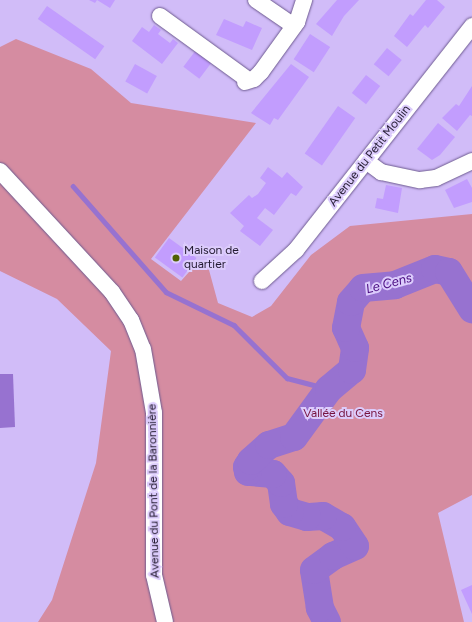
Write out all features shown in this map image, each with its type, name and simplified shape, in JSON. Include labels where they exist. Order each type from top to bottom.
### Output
[{"type":"street","points":[[256,0],[294,26]]},
{"type":"street","points":[[160,16],[247,81],[261,72],[294,26],[304,0]]},
{"type":"street","name":"Avenue du Petit Moulin","points":[[262,280],[296,250],[472,26]]},
{"type":"street","points":[[366,162],[381,172],[420,180],[436,178],[472,161]]},
{"type":"street","name":"Avenue du Pont de la Baronnière","points":[[0,171],[112,292],[130,320],[143,349],[154,413],[154,575],[165,622]]},
{"type":"green space","name":"Vallée du Cens","points":[[16,39],[91,69],[131,103],[256,123],[151,259],[181,281],[198,262],[209,270],[218,303],[252,317],[271,306],[311,255],[350,226],[472,214],[472,495],[438,513],[464,622],[38,622],[52,600],[96,463],[111,351],[57,299],[0,271],[0,47]]},
{"type":"shaded area","points":[[0,374],[13,374],[15,427],[0,428]]},
{"type":"building","points":[[89,0],[97,0],[95,3]]},
{"type":"building","points":[[97,0],[115,0],[110,8]]},
{"type":"building","points":[[337,0],[359,0],[344,16],[332,36],[316,24]]},
{"type":"building","points":[[426,0],[437,0],[445,7],[428,28],[425,25],[407,47],[394,36],[410,14],[413,16]]},
{"type":"building","points":[[47,6],[104,46],[95,59],[38,19]]},
{"type":"building","points":[[224,19],[243,27],[246,21],[262,28],[252,50],[216,35]]},
{"type":"building","points":[[154,25],[161,30],[158,34],[170,43],[173,39],[178,43],[162,64],[132,41],[142,27],[149,32]]},
{"type":"building","points":[[310,34],[330,47],[314,72],[294,59]]},
{"type":"building","points":[[387,48],[402,60],[389,76],[374,64]]},
{"type":"building","points":[[196,50],[212,62],[199,79],[183,67]]},
{"type":"building","points":[[135,64],[157,76],[147,94],[125,81]]},
{"type":"building","points":[[291,64],[309,77],[278,120],[274,118],[270,125],[251,113]]},
{"type":"building","points":[[366,75],[380,86],[366,104],[352,93]]},
{"type":"building","points":[[472,86],[472,116],[470,115],[457,131],[442,118],[456,104],[459,106]]},
{"type":"building","points":[[338,106],[355,118],[322,166],[305,154]]},
{"type":"building","points":[[438,123],[455,137],[440,155],[432,160],[417,149]]},
{"type":"building","points":[[268,167],[282,178],[287,172],[303,187],[296,196],[291,193],[274,215],[265,208],[257,218],[273,230],[260,246],[240,231],[244,226],[230,213],[249,195],[252,198],[258,194],[266,183],[260,178]]},
{"type":"building","points":[[467,179],[472,188],[472,202],[454,208],[445,190]]},
{"type":"building","points":[[386,185],[402,188],[398,213],[375,208],[377,198],[383,199]]},
{"type":"building","name":"Maison de quartier","points":[[169,238],[197,258],[182,277],[155,257]]},
{"type":"building","points":[[472,585],[472,614],[461,590]]},
{"type":"waterway","points":[[73,186],[166,292],[234,325],[287,378],[329,389]]},
{"type":"waterway","name":"Le Cens","points":[[327,622],[320,608],[314,570],[333,556],[355,546],[342,527],[323,516],[307,517],[290,512],[284,504],[281,483],[273,474],[248,472],[247,467],[251,461],[269,445],[294,437],[329,389],[352,370],[355,348],[346,328],[351,302],[363,288],[395,285],[435,269],[449,272],[472,309]]},
{"type":"place","name":"Maison de quartier","points":[[176,258]]}]
